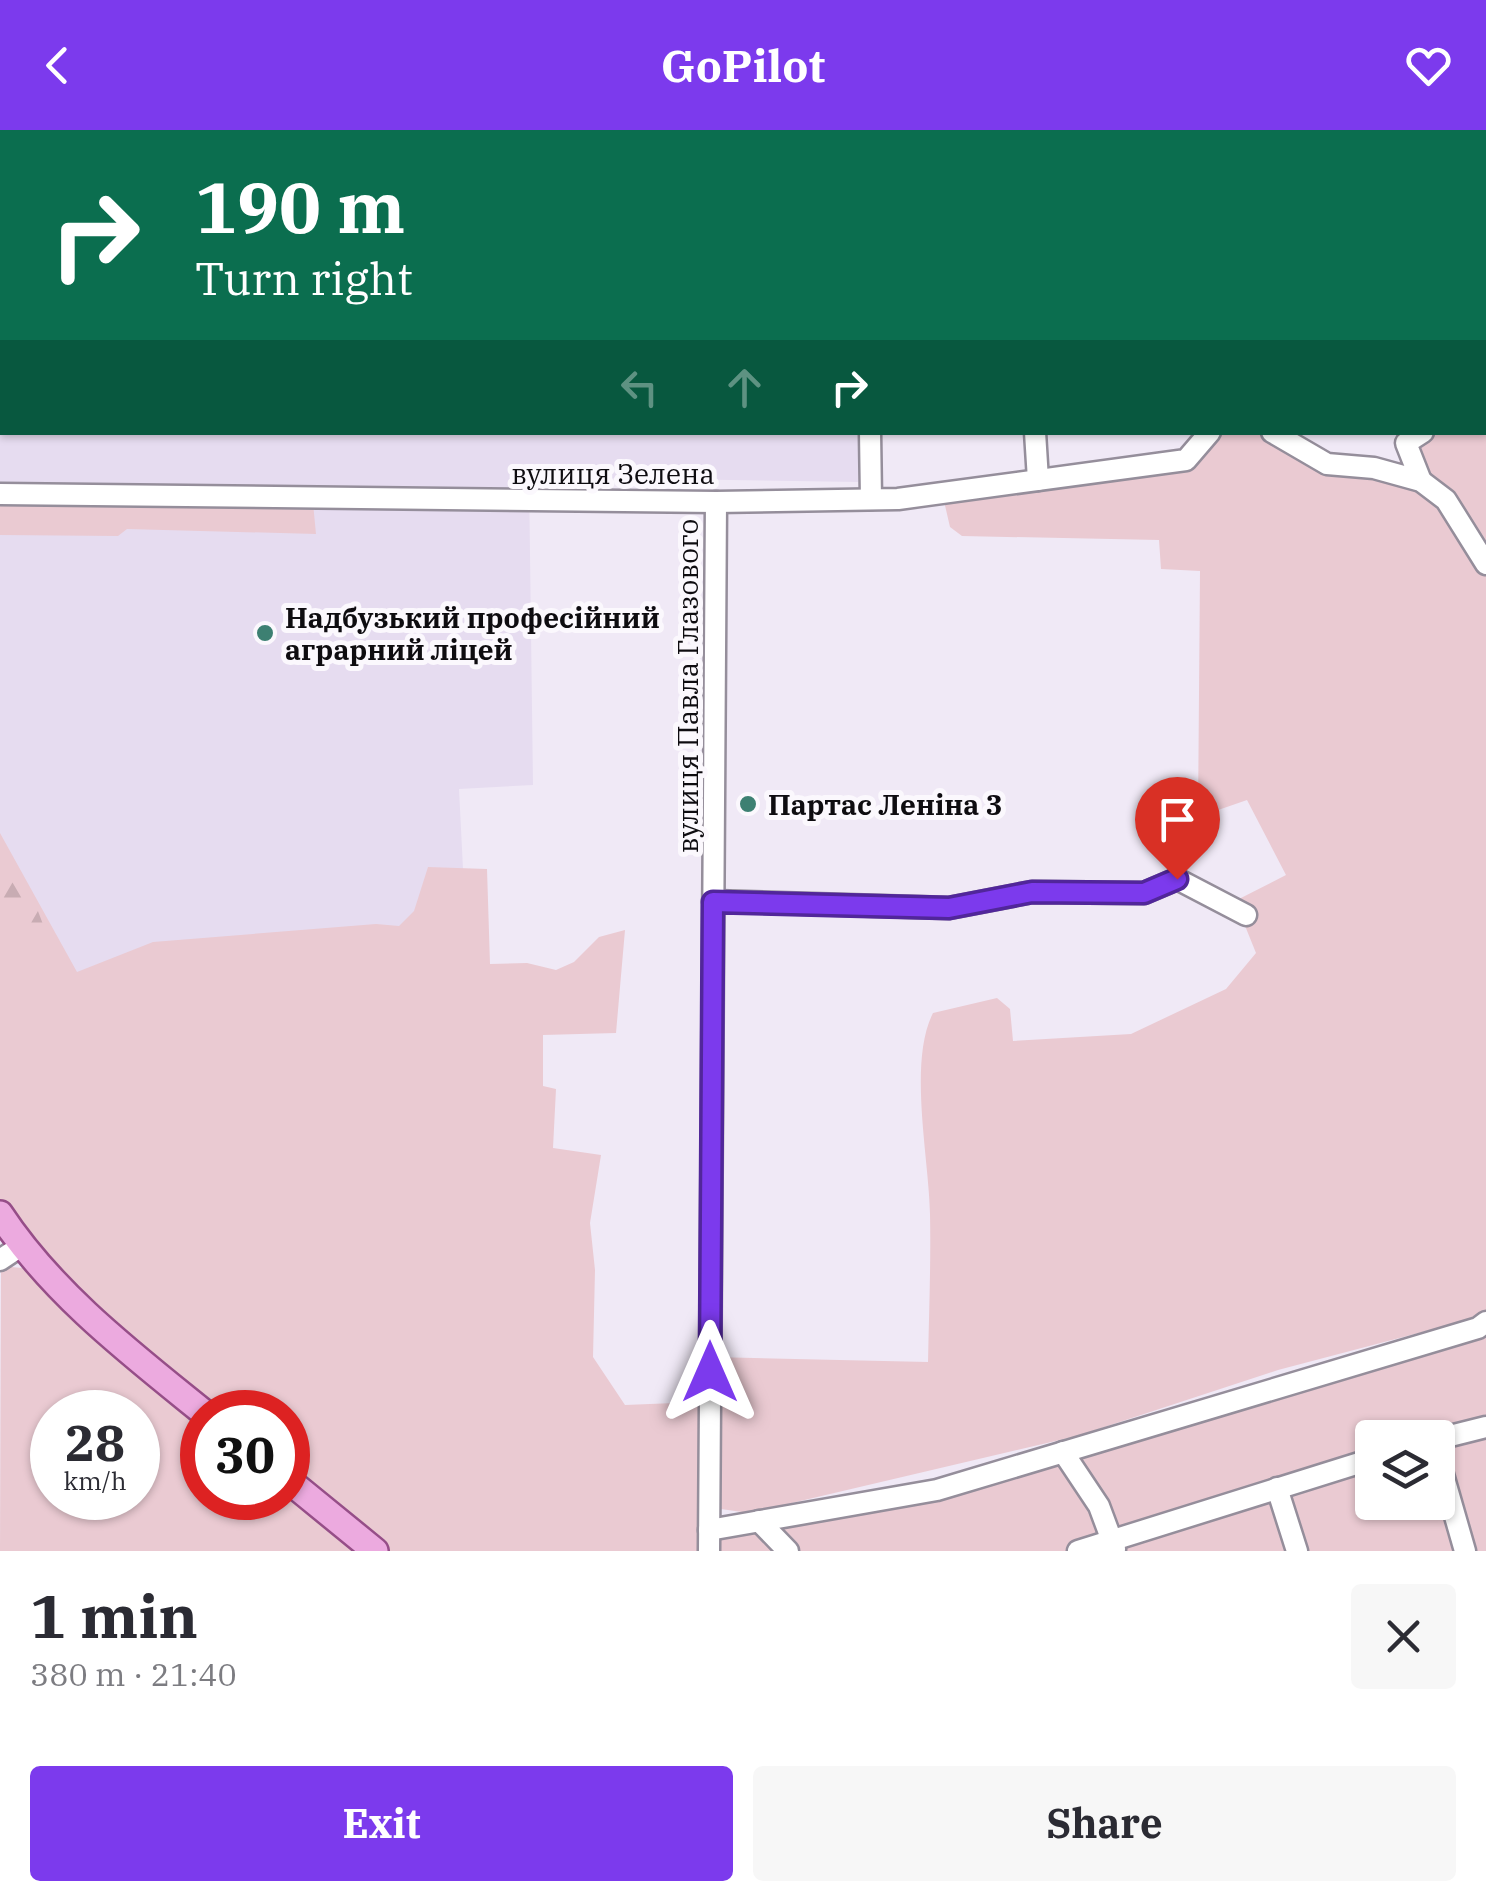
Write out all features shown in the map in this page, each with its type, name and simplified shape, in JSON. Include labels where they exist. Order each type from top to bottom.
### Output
[{"type":"main road","points":[[0,1214],[10,1253],[180,1392]]},
{"type":"main road","points":[[310,1498],[375,1551]]},
{"type":"street","points":[[870,435],[871,498]]},
{"type":"street","points":[[1035,435],[1038,480]]},
{"type":"street","name":"вулиця Зелена","points":[[0,494],[716,502],[871,498],[1186,460],[1207,435]]},
{"type":"street","points":[[1277,435],[1328,464],[1374,468],[1420,481],[1446,500],[1486,564]]},
{"type":"street","points":[[1418,435],[1406,443],[1420,481]]},
{"type":"street","name":"вулиця Павла Глазового","points":[[709,1540],[716,502]]},
{"type":"street","points":[[713,902],[949,908],[1032,892],[1144,893],[1177,879],[1246,914]]},
{"type":"street","points":[[709,1540],[759,1521],[937,1490],[1478,1328],[1486,1322]]},
{"type":"street","points":[[1455,1435],[1486,1427]]},
{"type":"street","points":[[1063,1452],[1099,1506],[1114,1545]]},
{"type":"street","points":[[1078,1551],[1114,1545],[1355,1464]]},
{"type":"street","points":[[1278,1488],[1297,1551]]},
{"type":"street","points":[[1455,1516],[1465,1551]]},
{"type":"street","points":[[759,1521],[788,1551]]},
{"type":"shaded area","name":"Надбузький професійний аграрний ліцей","points":[[0,435],[859,435],[858,482],[529,477],[533,785],[459,789],[467,949],[0,1106]]},
{"type":"green space","points":[[1201,435],[1285,435],[1320,459],[1395,465],[1435,435],[1486,435],[1486,1310],[1464,1321],[1278,1370],[1077,1436],[749,1513],[714,1508],[713,1357],[928,1362],[930,1214],[921,1083],[926,1033],[933,1013],[997,998],[1010,1009],[1013,1041],[1131,1034],[1226,989],[1256,953],[1235,901],[1286,875],[1247,800],[1198,817],[1200,571],[1161,569],[1159,540],[962,536],[950,527],[944,501],[1162,458]]},
{"type":"green space","points":[[0,497],[313,503],[316,534],[127,529],[118,536],[0,535]]},
{"type":"green space","points":[[0,833],[77,972],[153,942],[376,924],[399,926],[414,911],[428,867],[487,869],[490,964],[527,963],[556,970],[574,962],[599,937],[625,930],[616,1033],[543,1035],[543,1086],[556,1089],[553,1148],[601,1155],[590,1223],[595,1270],[593,1357],[625,1405],[699,1402],[698,1551],[387,1551],[310,1487],[310,1390],[192,1390],[100,1314],[32,1249],[0,1201]]},
{"type":"green space","points":[[0,852],[16,867],[30,892],[49,941],[43,948],[28,940],[0,906]]},
{"type":"green space","points":[[1,1266],[22,1268],[85,1328],[160,1390],[30,1390],[30,1520],[160,1520],[160,1390],[180,1407],[180,1520],[310,1520],[310,1512],[357,1551],[0,1551]]},
{"type":"green space","points":[[1486,1317],[1486,1551],[712,1551],[712,1539],[979,1469]]},
{"type":"place","name":"Надбузький професійний аграрний ліцей","points":[[265,633]]},
{"type":"place","name":"Партас Леніна 3","points":[[748,804]]},
{"type":"route","points":[[710,1372],[713,902],[759,900],[949,908],[1032,892],[1144,893],[1177,879]]}]
